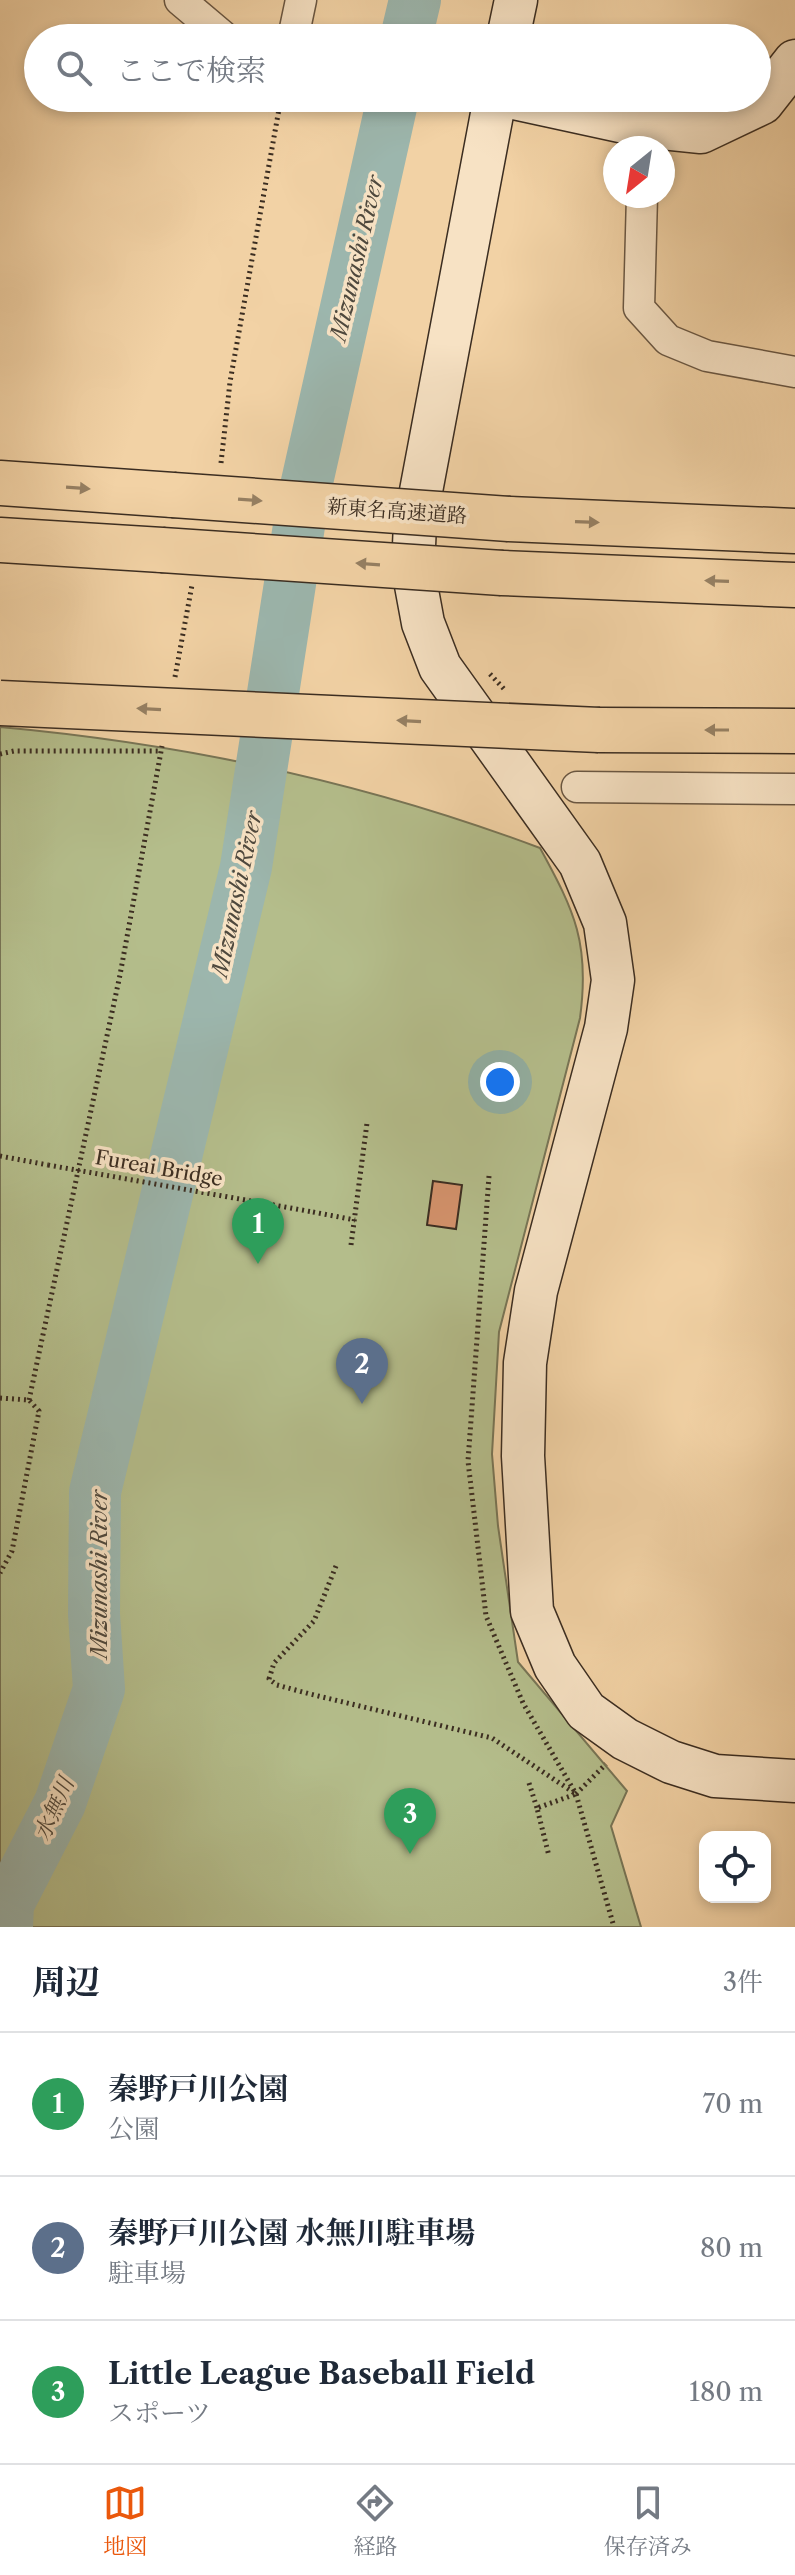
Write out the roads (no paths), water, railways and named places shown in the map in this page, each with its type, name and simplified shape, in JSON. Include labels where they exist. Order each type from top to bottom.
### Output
[{"type":"highway","name":"新東名高速道路","points":[[0,483],[509,519],[795,531]]},
{"type":"highway","points":[[0,540],[502,573],[795,585]]},
{"type":"highway","points":[[0,703],[599,730],[795,731]]},
{"type":"street","points":[[180,0],[208,24]]},
{"type":"street","points":[[296,24],[301,0]]},
{"type":"street","points":[[511,24],[516,0]]},
{"type":"street","points":[[771,92],[795,61]]},
{"type":"street","points":[[492,112],[415,523],[413,569],[423,623],[440,667],[580,863],[605,923],[613,980],[606,1028],[536,1291],[525,1363],[523,1456],[532,1611],[555,1666],[586,1711],[625,1739],[671,1762],[715,1776],[795,1781]]},
{"type":"street","points":[[560,112],[640,136]]},
{"type":"street","points":[[655,136],[701,132],[743,112]]},
{"type":"street","points":[[642,208],[639,308],[668,340],[694,351],[795,372]]},
{"type":"street","points":[[577,787],[795,789]]},
{"type":"waterway","name":"Mizunashi River","points":[[409,24],[415,0]]},
{"type":"waterway","name":"Mizunashi River","points":[[7,1927],[8,1904],[60,1803],[99,1689],[94,1614],[95,1492],[246,867],[303,500],[390,112]]},
{"type":"place","name":"秦野戸川公園","points":[[258,1264]]},
{"type":"place","name":"秦野戸川公園 水無川駐車場","points":[[362,1404]]},
{"type":"place","name":"Little League Baseball Field","points":[[410,1854]]},
{"type":"water label","name":"水無川","points":[[54,1809]]}]
